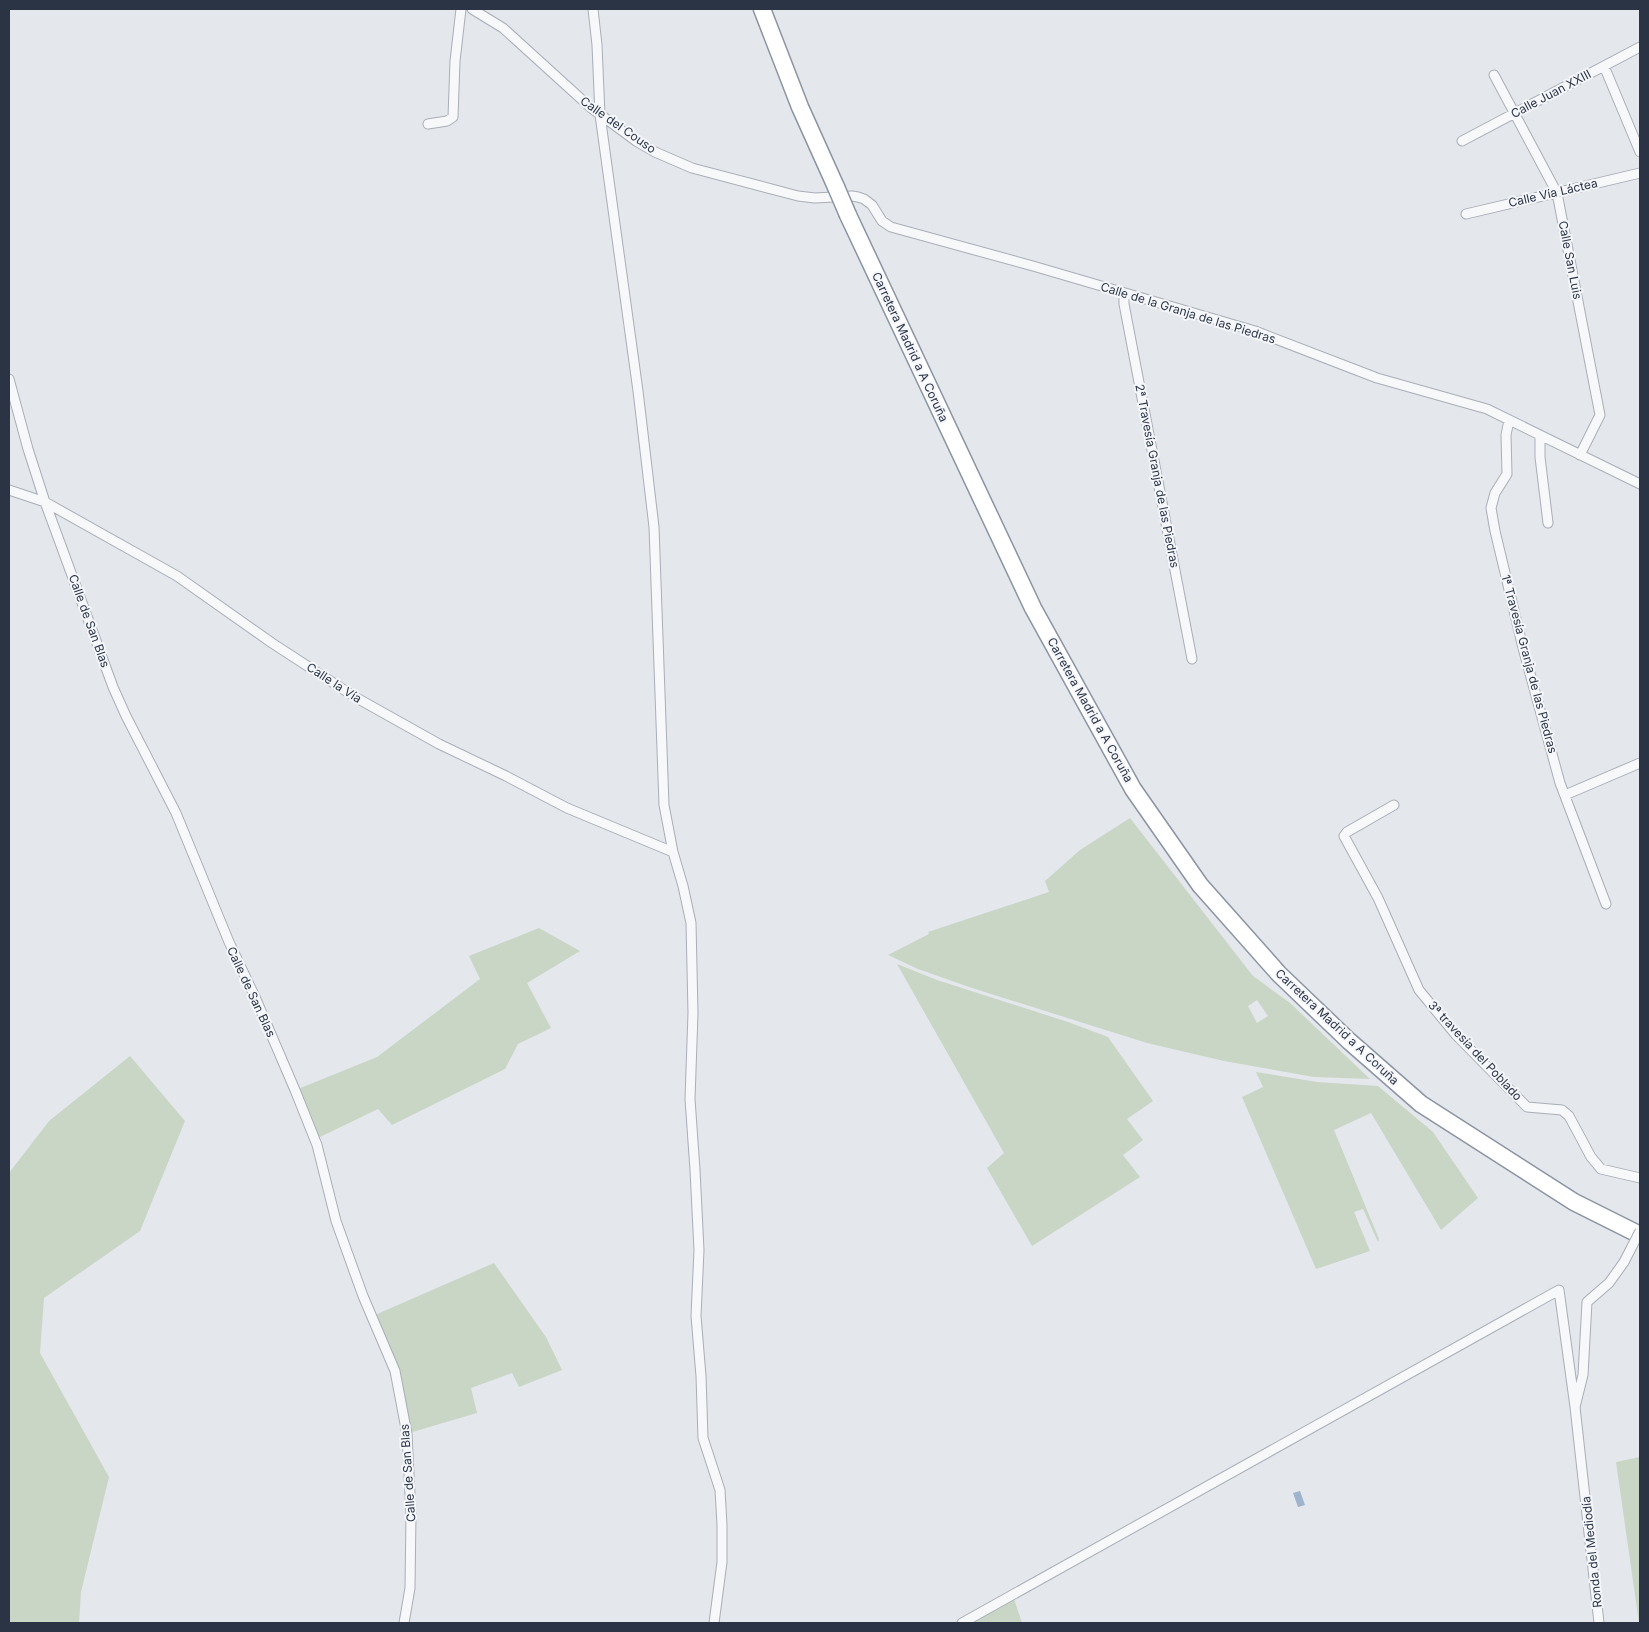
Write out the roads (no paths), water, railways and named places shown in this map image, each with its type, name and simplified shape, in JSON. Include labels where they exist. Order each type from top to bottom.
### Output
[{"type":"highway","name":"Carretera Madrid a A Coruña","points":[[762,9],[800,107],[848,215],[1033,608],[1133,788],[1200,885],[1286,981],[1348,1042],[1421,1104],[1574,1202],[1640,1235]]},
{"type":"street","points":[[428,124],[453,117],[455,61],[461,9]]},
{"type":"street","name":"Calle del Couso","points":[[472,9],[503,28],[600,115],[651,150],[692,168],[807,197],[849,196]]},
{"type":"street","points":[[593,9],[597,46],[600,115],[638,391],[654,527],[664,805],[673,852],[691,923],[692,1013],[690,1099],[699,1250],[696,1316],[701,1376],[703,1438],[720,1490],[722,1525],[722,1562],[714,1623]]},
{"type":"street","name":"Calle Juan XXIII","points":[[1462,141],[1640,47]]},
{"type":"street","points":[[1604,66],[1640,152]]},
{"type":"street","name":"Calle San Luis","points":[[1494,75],[1557,193],[1600,415],[1580,455]]},
{"type":"street","name":"Calle Vía Láctea","points":[[1466,214],[1640,172]]},
{"type":"street","name":"Calle de la Granja de las Piedras","points":[[849,196],[864,199],[872,205],[882,221],[891,227],[1255,331],[1377,378],[1487,409],[1640,484]]},
{"type":"street","name":"2ª Travesía Granja de las Piedras","points":[[1124,293],[1124,304],[1192,659]]},
{"type":"street","name":"Calle de San Blas","points":[[9,379],[45,502],[113,687],[176,813],[215,910],[309,1123],[317,1145],[336,1221],[363,1296],[395,1371],[407,1434],[411,1514],[410,1588],[404,1623]]},
{"type":"street","name":"1ª Travesía Granja de las Piedras","points":[[1509,420],[1506,435],[1507,474],[1495,493],[1491,513],[1523,648],[1560,783],[1606,904]]},
{"type":"street","points":[[1540,436],[1540,457],[1548,522]]},
{"type":"street","name":"Calle la Vía","points":[[9,490],[45,502],[177,576],[272,643],[355,697],[430,739],[567,808],[673,852]]},
{"type":"street","points":[[1565,795],[1640,763]]},
{"type":"street","name":"3ª travesía del Poblado","points":[[1394,805],[1347,832],[1344,836],[1378,898],[1419,990],[1456,1035],[1527,1107],[1562,1110],[1569,1116],[1590,1157],[1601,1169],[1640,1178]]},
{"type":"street","points":[[1575,1407],[1583,1375],[1587,1302],[1609,1283],[1624,1262],[1640,1231]]},
{"type":"street","name":"Ronda del Mediodía","points":[[962,1623],[1559,1290],[1584,1481],[1599,1623]]},
{"type":"water","points":[[1300,1491],[1305,1505],[1298,1507],[1293,1493]]}]
